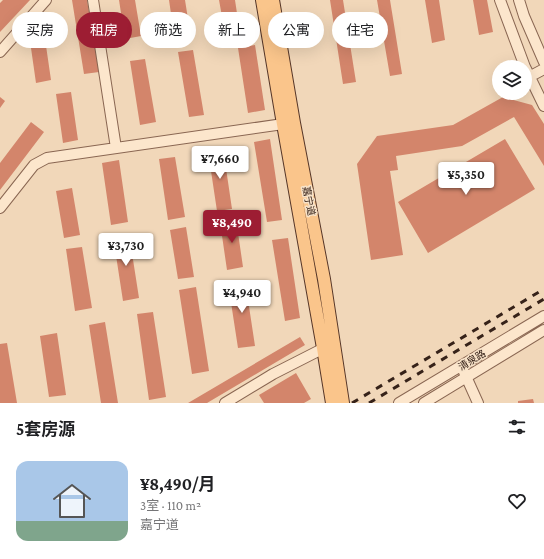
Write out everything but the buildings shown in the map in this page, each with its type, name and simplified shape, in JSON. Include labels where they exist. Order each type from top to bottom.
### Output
[{"type":"main road","name":"嘉宁道","points":[[262,0],[288,123],[324,279],[332,403]]},
{"type":"main road","name":"嘉宁道","points":[[273,0],[288,123]]},
{"type":"main road","name":"嘉宁道","points":[[329,346],[343,403]]},
{"type":"street","points":[[0,52],[46,0]]},
{"type":"street","points":[[93,0],[116,148]]},
{"type":"street","points":[[500,0],[522,60]]},
{"type":"street","points":[[519,0],[524,16],[544,62]]},
{"type":"street","points":[[532,76],[544,69]]},
{"type":"street","points":[[532,81],[544,106]]},
{"type":"street","points":[[0,208],[34,165],[47,158],[288,123]]},
{"type":"street","name":"清泉路","points":[[399,403],[544,316]]},
{"type":"street","name":"清泉路","points":[[424,403],[544,330]]},
{"type":"street","points":[[225,403],[273,374],[329,346]]},
{"type":"street","points":[[461,367],[478,403]]},
{"type":"railway","points":[[352,403],[544,289]]},
{"type":"railway","points":[[369,403],[544,299]]}]
